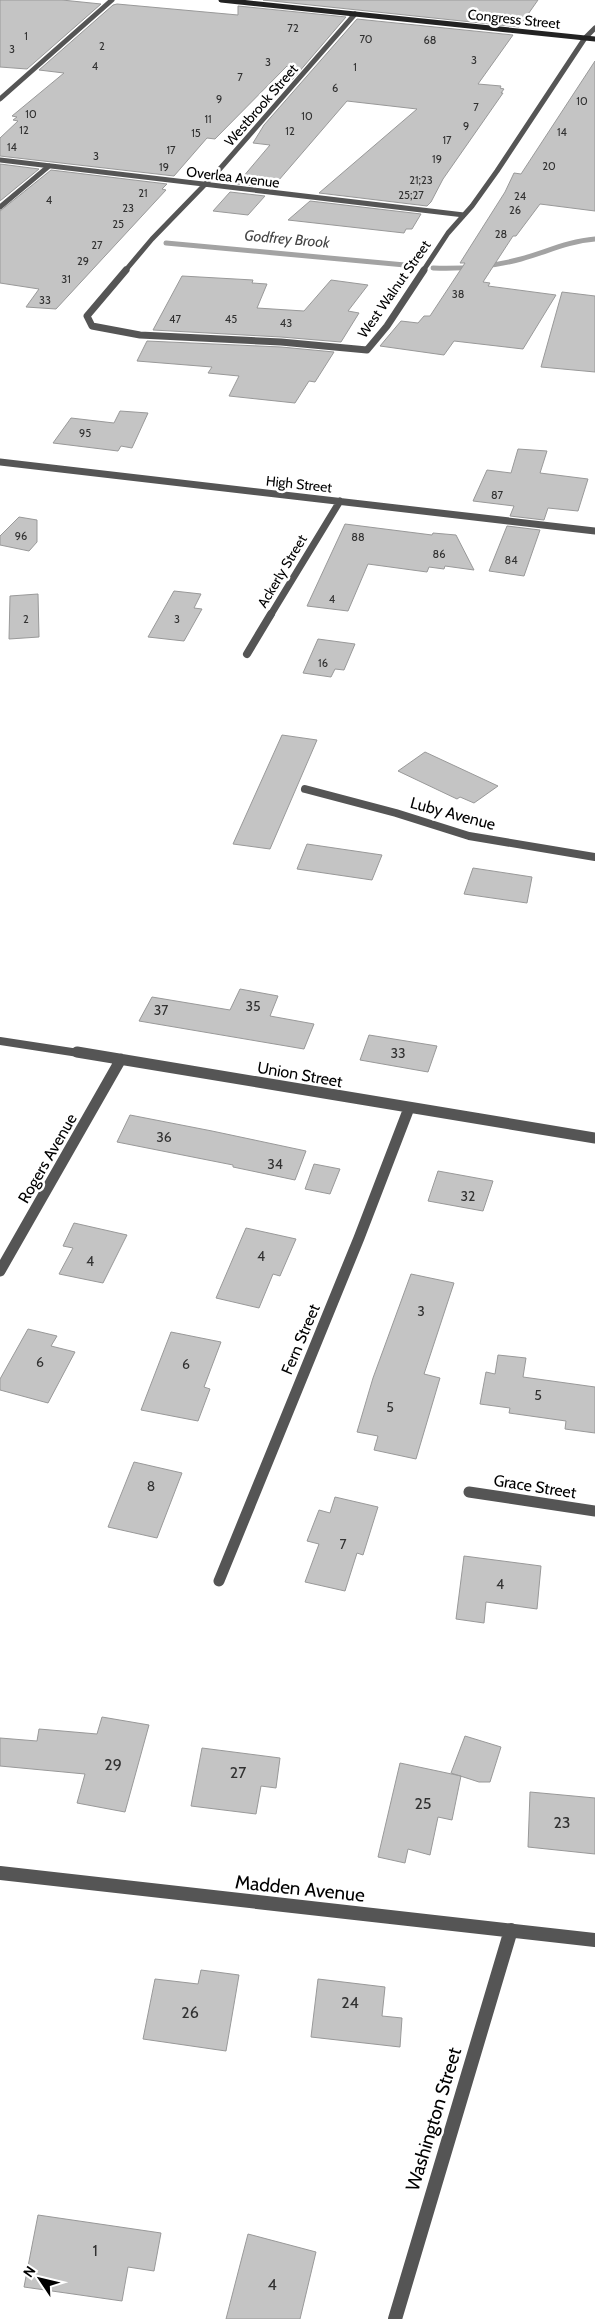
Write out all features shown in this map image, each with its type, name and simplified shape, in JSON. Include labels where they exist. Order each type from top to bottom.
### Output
[{"type":"main road","name":"Congress Street","points":[[221,0],[595,39]]},
{"type":"street","points":[[0,99],[112,0]]},
{"type":"street","name":"Westbrook Street","points":[[90,322],[87,316],[152,239],[205,185],[355,14]]},
{"type":"street","name":"West Walnut Street","points":[[90,322],[92,326],[140,335],[281,342],[367,350],[387,326],[448,233],[501,165],[585,38],[595,28]]},
{"type":"street","name":"Overlea Avenue","points":[[0,160],[464,214]]},
{"type":"street","points":[[0,207],[49,166]]},
{"type":"street","name":"High Street","points":[[0,462],[595,531]]},
{"type":"street","name":"Ackerly Street","points":[[246,654],[340,501]]},
{"type":"street","name":"Luby Avenue","points":[[305,789],[396,813],[469,836],[595,857]]},
{"type":"street","name":"Union Street","points":[[0,1041],[121,1059],[595,1138]]},
{"type":"street","name":"Rogers Avenue","points":[[0,1271],[121,1059]]},
{"type":"street","name":"Fern Street","points":[[219,1581],[359,1238],[409,1108]]},
{"type":"street","name":"Grace Street","points":[[469,1492],[595,1511]]},
{"type":"street","name":"Madden Avenue","points":[[0,1873],[595,1940]]},
{"type":"street","name":"Washington Street","points":[[395,2319],[511,1930]]},
{"type":"building","points":[[0,0],[62,0],[101,4],[27,69],[0,67]]},
{"type":"building","points":[[263,0],[538,0],[519,27]]},
{"type":"building","points":[[113,5],[238,15],[238,6],[346,17],[292,80],[296,73],[287,66],[215,139],[207,138],[174,176],[0,156],[0,138],[18,121],[13,120],[17,117],[12,116],[64,73],[39,70]]},
{"type":"building","points":[[357,19],[513,35],[478,84],[501,86],[500,88],[504,89],[501,93],[503,93],[443,179],[431,202],[427,206],[319,193],[417,109],[347,101],[272,188],[237,184],[270,145],[253,143],[264,125]]},
{"type":"building","points":[[595,61],[595,211],[540,204],[516,236],[513,236],[483,282],[490,283],[488,286],[556,295],[523,349],[454,341],[444,355],[380,346],[401,321],[418,323],[424,316],[430,316],[465,263],[460,263],[505,192],[514,173],[521,174]]},
{"type":"building","points":[[0,164],[39,169],[0,201]]},
{"type":"building","points":[[51,170],[167,184],[162,189],[166,190],[56,309],[26,307],[39,289],[0,283],[0,211]]},
{"type":"building","points":[[230,192],[265,196],[248,215],[213,211]]},
{"type":"building","points":[[310,201],[421,214],[412,229],[406,229],[404,233],[288,220]]},
{"type":"building","points":[[182,276],[253,280],[252,283],[267,284],[257,308],[304,311],[331,280],[368,285],[348,311],[359,313],[341,342],[153,330]]},
{"type":"building","points":[[562,292],[595,296],[595,372],[541,367]]},
{"type":"building","points":[[147,341],[281,347],[334,352],[315,382],[309,381],[295,403],[229,396],[239,376],[208,373],[212,367],[137,361]]},
{"type":"building","points":[[120,411],[148,413],[132,448],[121,446],[118,451],[53,443],[71,418],[114,423]]},
{"type":"building","points":[[518,449],[547,451],[540,473],[588,479],[578,511],[548,508],[544,520],[510,516],[514,506],[473,501],[487,470],[511,473]]},
{"type":"building","points":[[19,517],[37,520],[37,542],[29,551],[0,545],[0,536]]},
{"type":"building","points":[[345,524],[432,535],[433,533],[456,535],[474,570],[445,566],[444,569],[429,567],[427,572],[368,564],[348,611],[307,606]]},
{"type":"building","points":[[507,526],[540,530],[524,576],[489,571]]},
{"type":"building","points":[[174,591],[201,594],[194,608],[202,609],[184,641],[148,637]]},
{"type":"building","points":[[38,594],[39,637],[9,639],[10,596]]},
{"type":"building","points":[[318,639],[355,644],[344,670],[335,669],[331,677],[303,673]]},
{"type":"building","points":[[282,735],[317,740],[270,849],[233,844]]},
{"type":"building","points":[[425,752],[498,786],[474,803],[460,797],[457,799],[398,771]]},
{"type":"building","points":[[307,844],[382,855],[372,880],[297,869]]},
{"type":"building","points":[[473,868],[532,877],[527,903],[464,894]]},
{"type":"building","points":[[240,989],[278,996],[270,1016],[314,1024],[304,1049],[139,1021],[152,997],[230,1010]]},
{"type":"building","points":[[369,1035],[437,1046],[428,1072],[360,1060]]},
{"type":"building","points":[[130,1115],[306,1151],[295,1180],[233,1167],[233,1165],[117,1142]]},
{"type":"building","points":[[314,1164],[340,1169],[330,1194],[305,1189]]},
{"type":"building","points":[[438,1171],[493,1181],[483,1211],[428,1201]]},
{"type":"building","points":[[74,1223],[127,1235],[103,1283],[59,1274],[73,1248],[63,1246]]},
{"type":"building","points":[[246,1228],[296,1239],[280,1276],[273,1274],[259,1308],[216,1298]]},
{"type":"building","points":[[411,1274],[454,1283],[424,1374],[440,1378],[416,1459],[374,1450],[378,1436],[357,1432],[373,1378]]},
{"type":"building","points":[[28,1329],[57,1336],[51,1346],[75,1352],[48,1403],[0,1390],[0,1379]]},
{"type":"building","points":[[171,1332],[221,1342],[204,1387],[210,1389],[198,1421],[141,1410]]},
{"type":"building","points":[[498,1355],[526,1358],[523,1377],[595,1387],[595,1433],[565,1429],[566,1421],[509,1413],[510,1408],[480,1404],[486,1372],[495,1374]]},
{"type":"building","points":[[134,1462],[182,1473],[157,1538],[108,1527]]},
{"type":"building","points":[[335,1497],[378,1507],[363,1555],[357,1553],[345,1591],[305,1582],[319,1544],[307,1541],[319,1510],[330,1513]]},
{"type":"building","points":[[464,1556],[541,1566],[537,1609],[486,1602],[484,1623],[456,1619]]},
{"type":"building","points":[[102,1717],[149,1725],[125,1812],[77,1803],[85,1774],[0,1766],[0,1738],[37,1741],[39,1729],[97,1734]]},
{"type":"building","points":[[465,1736],[501,1747],[490,1782],[479,1782],[451,1773]]},
{"type":"building","points":[[202,1748],[280,1758],[276,1788],[261,1786],[256,1814],[191,1806]]},
{"type":"building","points":[[400,1763],[461,1776],[452,1820],[438,1817],[430,1855],[408,1849],[405,1863],[378,1857]]},
{"type":"building","points":[[530,1792],[595,1798],[595,1854],[528,1847]]},
{"type":"building","points":[[201,1970],[239,1975],[226,2051],[143,2039],[155,1979],[198,1984]]},
{"type":"building","points":[[318,1979],[385,1987],[382,2016],[402,2018],[400,2047],[311,2037]]},
{"type":"building","points":[[38,2215],[161,2233],[154,2271],[128,2267],[122,2301],[24,2287]]},
{"type":"building","points":[[248,2234],[316,2252],[300,2319],[226,2319]]},
{"type":"waterway","name":"Godfrey Brook","points":[[433,268],[488,266],[521,259],[567,244],[595,239]]},
{"type":"waterway","name":"Godfrey Brook","points":[[166,243],[405,265]]}]
